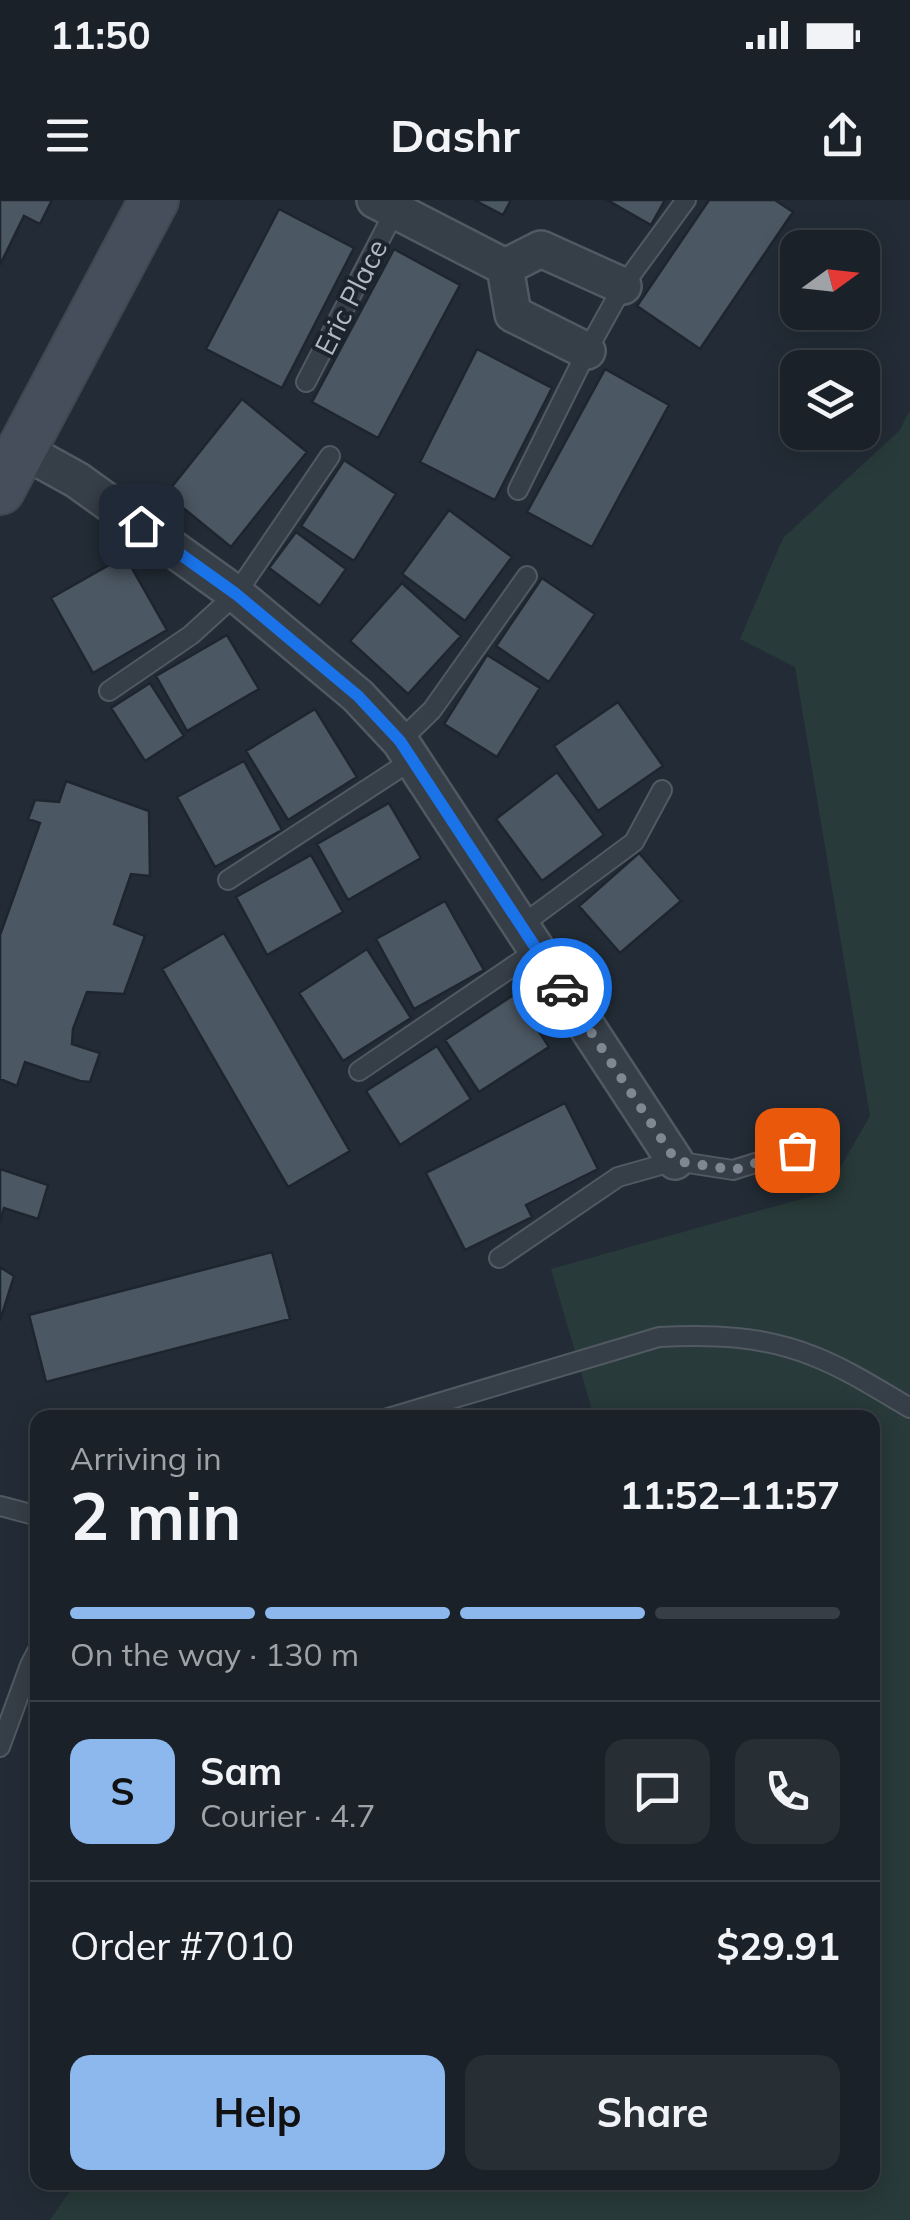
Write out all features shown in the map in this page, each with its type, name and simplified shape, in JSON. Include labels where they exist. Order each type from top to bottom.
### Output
[{"type":"main road","points":[[11,469],[154,200]]},
{"type":"street","name":"Eric Place","points":[[390,204],[505,268]]},
{"type":"street","points":[[587,351],[513,314],[505,268],[541,249],[623,286]]},
{"type":"street","points":[[11,469],[78,480],[236,594],[358,696],[406,751],[676,1161]]},
{"type":"lane","points":[[518,490],[623,286],[686,200]]},
{"type":"lane","name":"Eric Place","points":[[306,382],[390,204]]},
{"type":"lane","points":[[108,692],[191,635],[236,594],[330,456]]},
{"type":"lane","points":[[228,880],[406,751],[527,576]]},
{"type":"lane","points":[[359,1071],[530,937],[634,842],[662,790]]},
{"type":"lane","points":[[499,1258],[618,1177],[676,1161],[734,1170],[797,1150]]},
{"type":"lane","points":[[415,1410],[659,1337],[703,1334],[758,1340],[814,1356],[910,1408]]},
{"type":"lane","points":[[0,1506],[30,1514]]},
{"type":"lane","points":[[0,1748],[30,1665]]},
{"type":"shaded area","points":[[910,410],[910,2220],[50,2220],[71,2190],[880,2190],[880,1410],[592,1410],[551,1269],[826,1192],[870,1116],[795,667],[740,639],[783,538],[899,431]]},
{"type":"building","points":[[0,200],[52,200],[40,224],[24,216],[0,265]]},
{"type":"building","points":[[474,200],[511,200],[503,215]]},
{"type":"building","points":[[607,200],[665,200],[651,225]]},
{"type":"building","points":[[709,200],[775,200],[793,212],[700,349],[637,306]]},
{"type":"building","points":[[279,209],[354,248],[282,388],[206,349]]},
{"type":"building","points":[[394,249],[460,285],[378,438],[312,402]]},
{"type":"building","points":[[477,349],[552,388],[495,500],[420,462]]},
{"type":"building","points":[[605,369],[669,405],[592,547],[527,512]]},
{"type":"building","points":[[242,399],[307,452],[231,547],[166,494]]},
{"type":"building","points":[[344,460],[396,494],[354,561],[301,526]]},
{"type":"building","points":[[449,510],[512,557],[465,621],[402,574]]},
{"type":"building","points":[[296,532],[346,569],[320,606],[269,568]]},
{"type":"building","points":[[125,556],[167,630],[93,673],[51,598]]},
{"type":"building","points":[[542,578],[595,614],[549,682],[496,646]]},
{"type":"building","points":[[402,583],[461,636],[408,694],[350,641]]},
{"type":"building","points":[[227,635],[259,689],[187,731],[156,676]]},
{"type":"building","points":[[487,655],[540,688],[497,757],[444,724]]},
{"type":"building","points":[[150,683],[184,736],[145,761],[111,708]]},
{"type":"building","points":[[618,702],[663,766],[598,811],[554,746]]},
{"type":"building","points":[[315,709],[357,777],[288,820],[246,751]]},
{"type":"building","points":[[244,761],[282,830],[215,867],[177,797]]},
{"type":"building","points":[[557,772],[604,835],[542,881],[496,819]]},
{"type":"building","points":[[66,781],[149,811],[150,876],[131,874],[114,924],[145,936],[124,994],[87,992],[73,1029],[72,1044],[100,1053],[90,1082],[25,1062],[17,1086],[0,1079],[0,935],[40,823],[28,819],[35,800],[59,802]]},
{"type":"building","points":[[389,803],[421,858],[348,900],[317,844]]},
{"type":"building","points":[[639,853],[681,901],[620,953],[579,906]]},
{"type":"building","points":[[311,855],[343,912],[267,955],[236,897]]},
{"type":"building","points":[[445,901],[484,970],[414,1009],[376,939]]},
{"type":"building","points":[[224,933],[350,1151],[288,1187],[162,969]]},
{"type":"building","points":[[367,949],[411,1018],[343,1061],[299,993]]},
{"type":"building","points":[[515,994],[549,1047],[479,1092],[445,1040]]},
{"type":"building","points":[[437,1046],[471,1099],[400,1145],[366,1091]]},
{"type":"building","points":[[565,1103],[598,1169],[526,1205],[532,1217],[465,1250],[426,1173]]},
{"type":"building","points":[[0,1169],[48,1185],[38,1219],[4,1208],[0,1222]]},
{"type":"building","points":[[272,1252],[290,1319],[46,1382],[29,1315]]},
{"type":"building","points":[[0,1267],[14,1276],[0,1321]]},
{"type":"way so far","points":[[562,988],[676,1161],[734,1170],[797,1150]]},
{"type":"route","points":[[141,526],[236,594],[358,696],[400,741],[562,988]]}]
